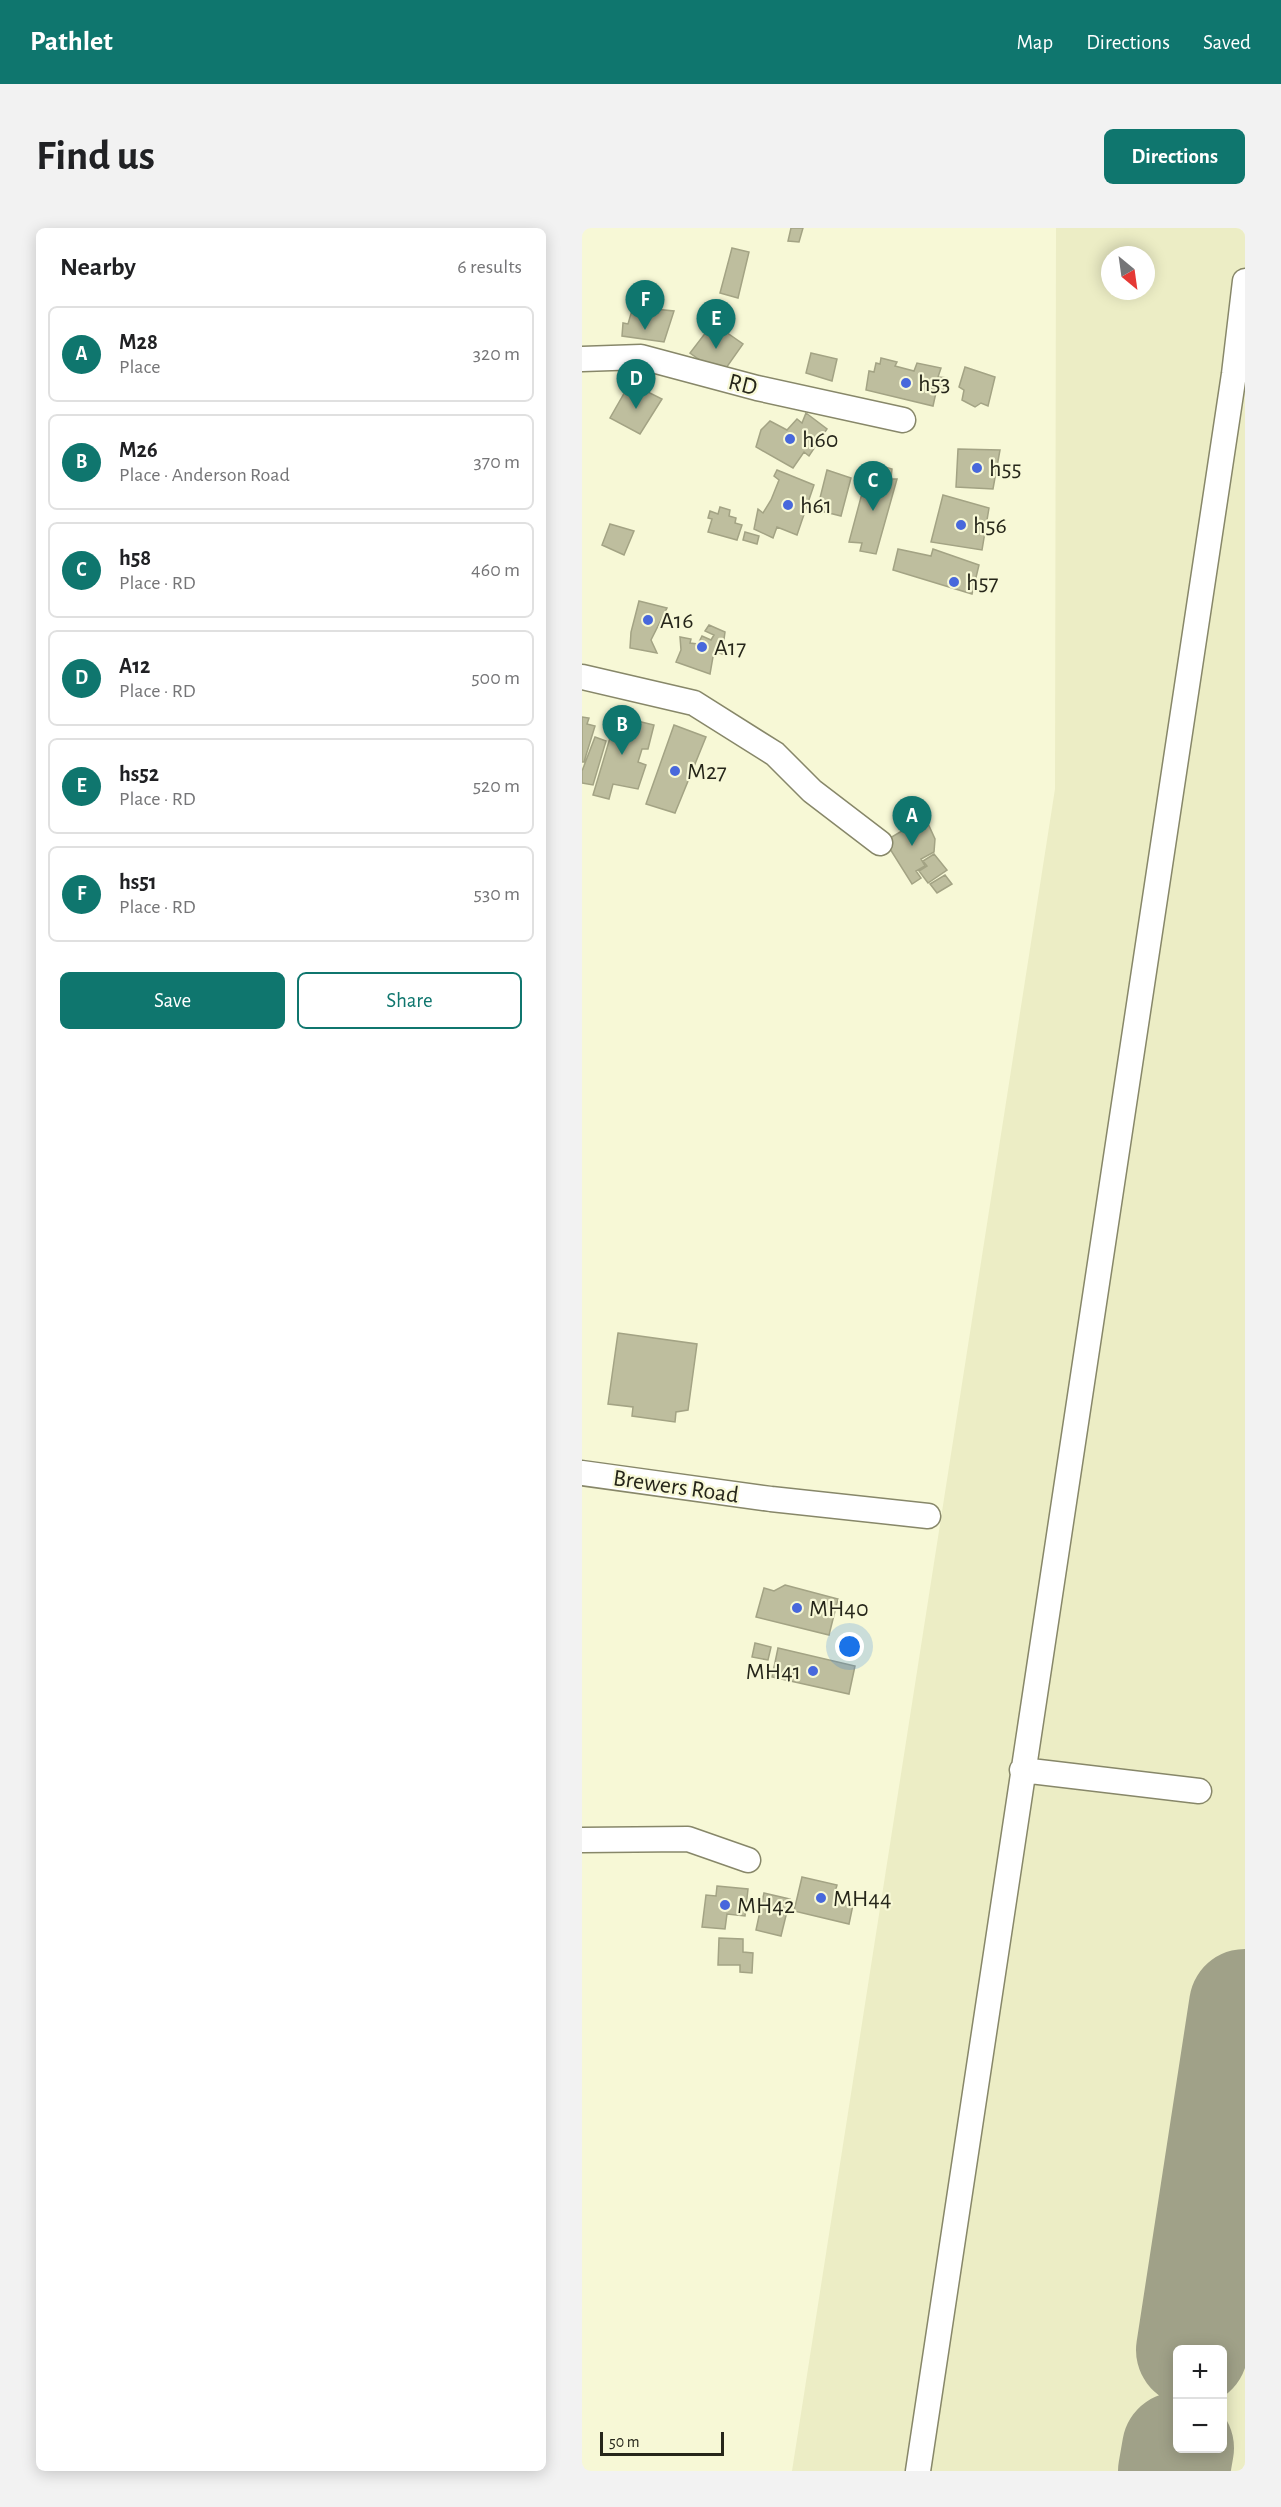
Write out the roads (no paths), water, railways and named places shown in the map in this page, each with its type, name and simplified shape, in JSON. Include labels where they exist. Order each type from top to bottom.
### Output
[{"type":"street","points":[[918,2471],[1234,374],[1245,281]]},
{"type":"street","name":"RD","points":[[582,358],[641,357],[757,388],[903,420]]},
{"type":"street","points":[[582,677],[694,703],[775,754],[812,791],[880,843]]},
{"type":"street","name":"Brewers Road","points":[[582,1473],[771,1499],[928,1516]]},
{"type":"street","points":[[1022,1770],[1199,1791]]},
{"type":"street","points":[[582,1840],[688,1839],[748,1860]]},
{"type":"place","name":"hs51","points":[[645,330]]},
{"type":"place","name":"hs52","points":[[716,349]]},
{"type":"place","name":"h53","points":[[906,383]]},
{"type":"place","name":"A12","points":[[636,409]]},
{"type":"place","name":"h60","points":[[790,439]]},
{"type":"place","name":"h55","points":[[977,468]]},
{"type":"place","name":"h61","points":[[788,505]]},
{"type":"place","name":"h58","points":[[873,511]]},
{"type":"place","name":"h56","points":[[961,525]]},
{"type":"place","name":"h57","points":[[954,582]]},
{"type":"place","name":"A16","points":[[648,620]]},
{"type":"place","name":"A17","points":[[702,647]]},
{"type":"place","name":"M26","points":[[622,755]]},
{"type":"place","name":"M27","points":[[675,771]]},
{"type":"place","name":"M28","points":[[912,846]]},
{"type":"place","name":"MH40","points":[[797,1608]]},
{"type":"place","name":"MH41","points":[[813,1671]]},
{"type":"place","name":"MH44","points":[[821,1898]]},
{"type":"place","name":"MH42","points":[[725,1905]]}]
